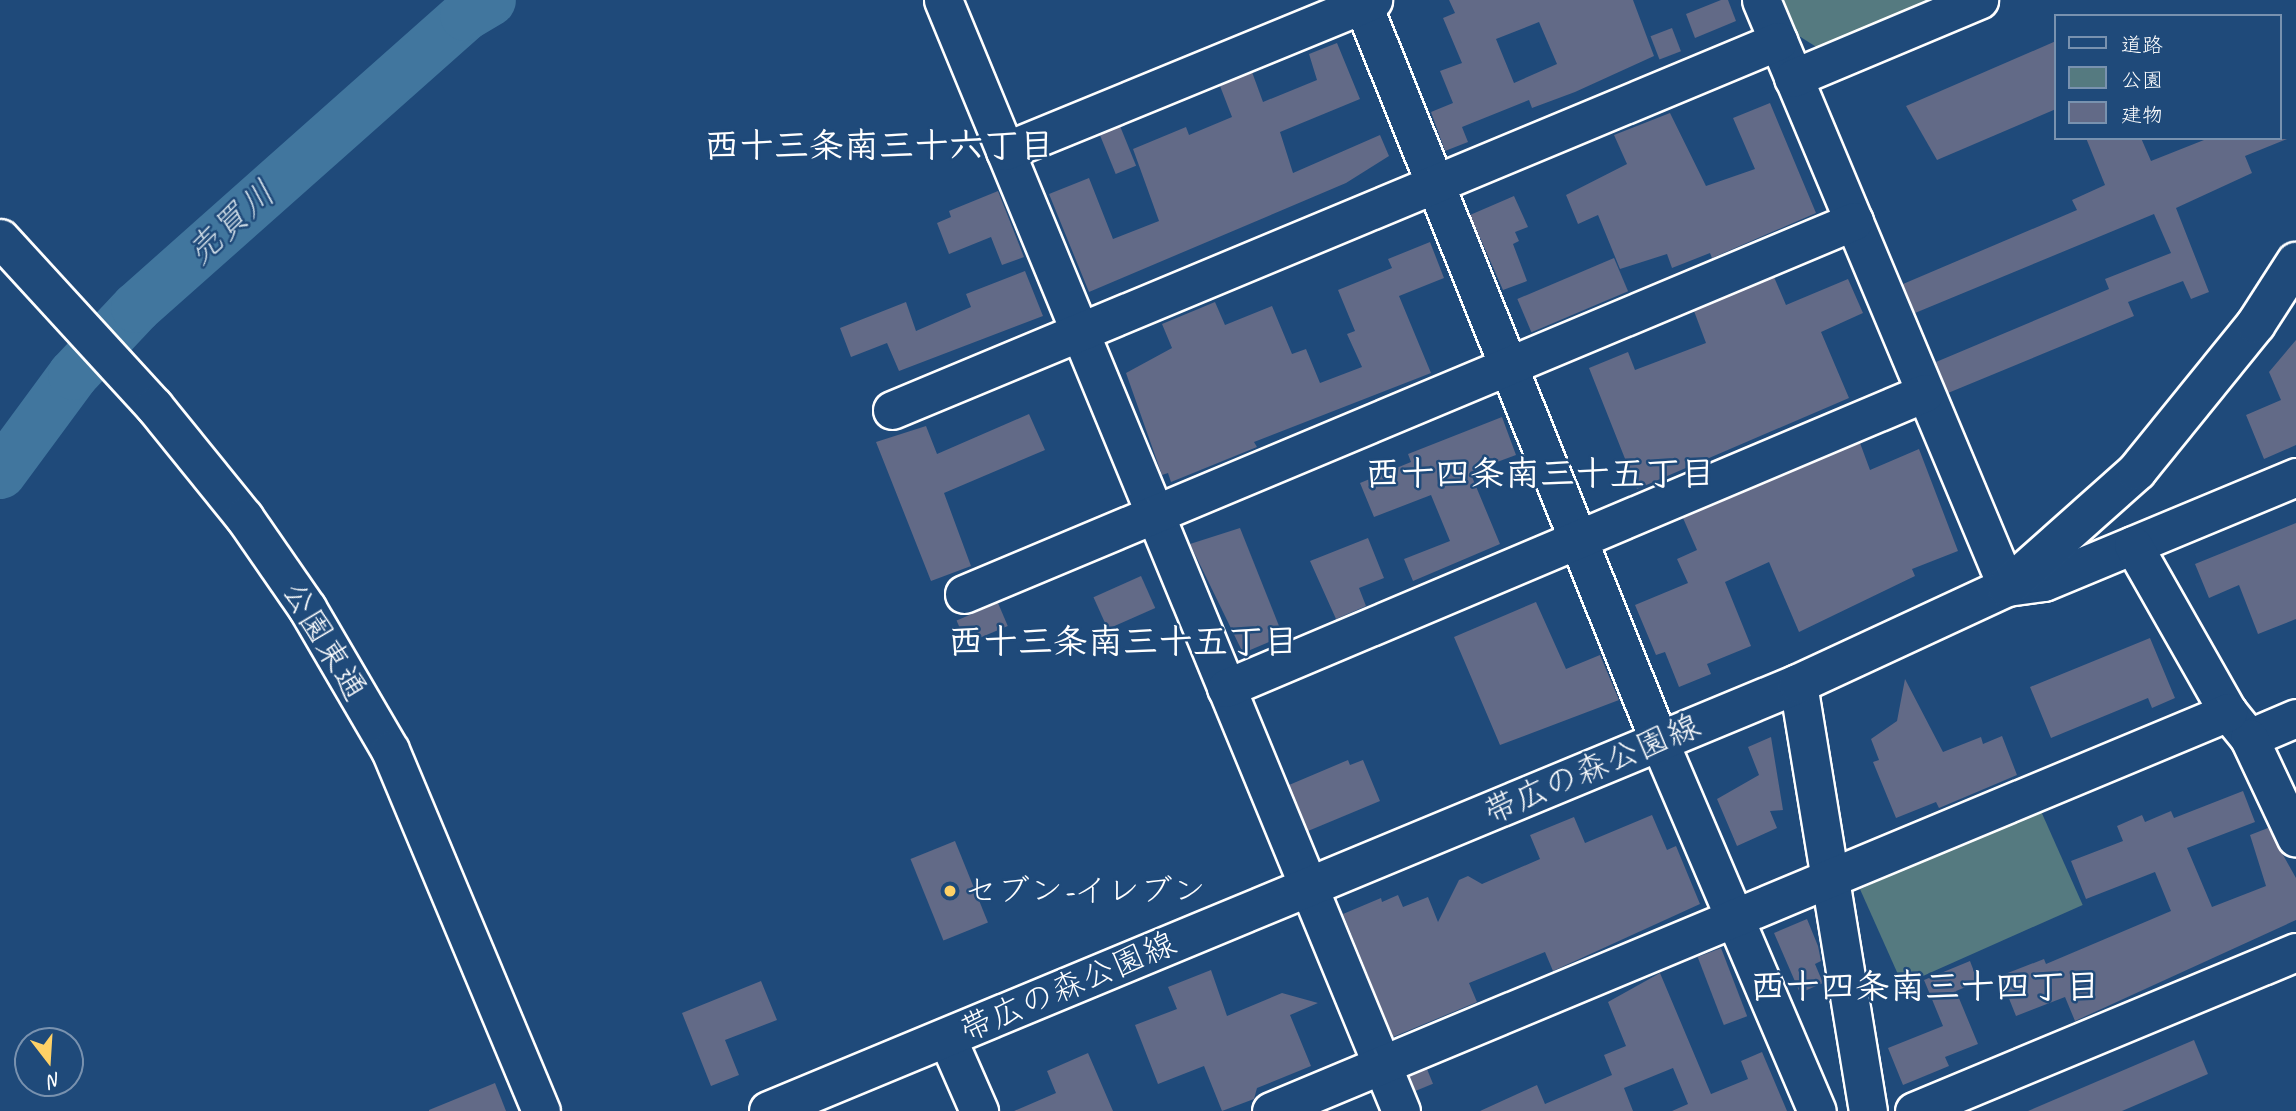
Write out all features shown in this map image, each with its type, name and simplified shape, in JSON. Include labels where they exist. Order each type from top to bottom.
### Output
[{"type":"main road","name":"帯広の森公園線","points":[[769,1111],[1797,684],[2007,587],[2137,471],[2256,324],[2296,262]]},
{"type":"street","points":[[943,0],[1153,516],[1401,1111]]},
{"type":"street","points":[[1761,0],[2007,587],[2044,582],[2296,477]]},
{"type":"street","points":[[1793,78],[1979,0]]},
{"type":"street","points":[[1004,151],[1366,1],[1436,184],[1659,741],[1738,918],[1816,1111]]},
{"type":"street","points":[[892,410],[1779,41]]},
{"type":"street","points":[[964,594],[1854,221]]},
{"type":"street","name":"公園東通","points":[[0,238],[42,287],[154,406],[244,516],[307,608],[390,750],[541,1111]]},
{"type":"street","points":[[1226,688],[1924,393]]},
{"type":"street","points":[[2133,545],[2239,725],[2296,838]]},
{"type":"street","points":[[1797,684],[1832,880],[1868,1111]]},
{"type":"street","points":[[1271,1111],[1832,880],[2239,725],[2296,718]]},
{"type":"street","points":[[1914,1111],[2296,951]]},
{"type":"street","points":[[947,1038],[979,1111]]},
{"type":"green space","points":[[1784,0],[1931,0],[1818,48],[1799,36]]},
{"type":"green space","points":[[2040,809],[2083,905],[1903,985],[1860,889]]},
{"type":"building","points":[[1449,0],[1633,0],[1654,56],[1575,92],[1532,108],[1529,100],[1462,127],[1468,142],[1445,151],[1431,112],[1453,103],[1440,71],[1462,63],[1443,18],[1455,13]],"holes":[[[1539,22],[1557,64],[1514,83],[1496,39]]]},
{"type":"building","points":[[1721,0],[1728,0],[1736,21],[1695,38],[1686,14]]},
{"type":"building","points":[[1672,28],[1681,51],[1659,60],[1651,36]]},
{"type":"building","points":[[2054,42],[2054,110],[1937,160],[1906,106]]},
{"type":"building","points":[[1337,43],[1360,99],[1280,132],[1293,173],[1380,135],[1389,156],[1346,183],[1089,292],[1049,194],[1089,178],[1113,239],[1159,221],[1133,149],[1186,127],[1189,135],[1232,117],[1220,86],[1252,72],[1263,102],[1317,80],[1309,54]]},
{"type":"building","points":[[1770,103],[1816,213],[1712,258],[1710,253],[1672,268],[1667,254],[1620,269],[1598,215],[1578,224],[1566,195],[1627,164],[1614,135],[1670,113],[1706,186],[1755,169],[1733,118]]},
{"type":"building","points":[[1120,126],[1136,166],[1116,174],[1100,134]]},
{"type":"building","points":[[2287,139],[2245,156],[2252,173],[2176,208],[2209,292],[2191,299],[2183,281],[2128,302],[2134,316],[1948,393],[1936,362],[2109,289],[2105,279],[2171,253],[2154,214],[1915,313],[1903,284],[2077,210],[2072,200],[2105,185],[2087,140],[2142,140],[2151,161],[2204,140]]},
{"type":"building","points":[[998,191],[1024,257],[1002,265],[991,237],[949,254],[937,223],[951,217],[949,211]]},
{"type":"building","points":[[1514,196],[1528,227],[1515,232],[1519,241],[1513,244],[1527,281],[1503,290],[1470,215]]},
{"type":"building","points":[[1430,242],[1444,278],[1399,296],[1431,373],[1254,442],[1257,447],[1171,482],[1168,473],[1162,475],[1126,373],[1172,348],[1162,324],[1215,302],[1225,325],[1272,306],[1292,354],[1306,349],[1320,383],[1362,367],[1347,334],[1355,331],[1338,290],[1392,268],[1388,259]]},
{"type":"building","points":[[1614,258],[1628,291],[1531,332],[1517,299]]},
{"type":"building","points":[[1025,271],[1043,316],[899,371],[887,343],[851,357],[840,328],[906,302],[916,331],[971,307],[966,294]]},
{"type":"building","points":[[1774,277],[1786,305],[1848,279],[1863,313],[1821,332],[1849,398],[1637,489],[1589,368],[1628,352],[1635,370],[1706,343],[1694,311]]},
{"type":"building","points":[[2296,340],[2296,445],[2264,459],[2246,415],[2281,400],[2269,372]]},
{"type":"building","points":[[1029,414],[1045,450],[944,493],[971,566],[931,581],[876,442],[926,426],[937,454]]},
{"type":"building","points":[[1502,417],[1516,455],[1470,472],[1500,544],[1413,581],[1404,559],[1450,541],[1431,495],[1374,517],[1360,483],[1411,462],[1408,454]]},
{"type":"building","points":[[1860,443],[1870,470],[1919,449],[1958,551],[1912,569],[1915,576],[1799,632],[1769,562],[1725,582],[1751,646],[1707,664],[1711,674],[1679,687],[1665,652],[1656,655],[1635,605],[1688,583],[1677,559],[1697,550],[1683,518]]},
{"type":"building","points":[[2296,523],[2296,619],[2258,634],[2239,585],[2209,598],[2195,564]]},
{"type":"building","points":[[1240,528],[1283,636],[1243,653],[1190,544]]},
{"type":"building","points":[[1368,538],[1384,578],[1359,588],[1366,606],[1336,619],[1310,561]]},
{"type":"building","points":[[1141,576],[1155,608],[1108,629],[1093,597]]},
{"type":"building","points":[[1536,602],[1566,669],[1600,655],[1619,700],[1500,745],[1454,637]]},
{"type":"building","points":[[998,603],[1008,626],[966,644],[957,621]]},
{"type":"building","points":[[2150,638],[2175,698],[2152,708],[2148,698],[2051,738],[2030,687]]},
{"type":"building","points":[[1905,679],[1943,752],[1981,737],[1983,744],[2002,736],[2017,775],[1939,808],[1936,802],[1896,818],[1873,762],[1879,760],[1871,739],[1897,721]]},
{"type":"building","points":[[1771,737],[1783,810],[1770,811],[1777,828],[1737,846],[1717,799],[1759,775],[1748,747]]},
{"type":"building","points":[[1348,760],[1350,765],[1363,760],[1380,801],[1308,831],[1289,785]]},
{"type":"building","points":[[2243,791],[2255,822],[2187,848],[2212,907],[2266,886],[2250,835],[2268,828],[2296,878],[2296,920],[2075,1021],[2065,997],[2016,1016],[2000,976],[2044,959],[2046,964],[2171,911],[2155,872],[2086,899],[2071,861],[2123,841],[2117,826],[2142,815],[2145,822],[2171,811],[2174,818]]},
{"type":"building","points":[[1652,815],[1667,850],[1676,846],[1700,904],[1553,971],[1545,952],[1469,983],[1477,1002],[1393,1037],[1343,914],[1381,898],[1382,902],[1398,895],[1403,907],[1428,897],[1438,922],[1459,880],[1468,876],[1482,884],[1540,859],[1530,835],[1574,817],[1585,843]]},
{"type":"building","name":"セブン-イレブン","points":[[955,841],[988,923],[943,941],[910,859]]},
{"type":"building","points":[[1807,919],[1818,946],[1821,961],[1815,964],[1823,983],[1800,993],[1774,933]]},
{"type":"building","points":[[1721,948],[1747,1016],[1724,1025],[1698,957]]},
{"type":"building","points":[[1970,961],[1978,982],[1956,991],[1978,1044],[1945,1057],[1949,1066],[1903,1085],[1888,1048],[1943,1026],[1924,980]]},
{"type":"building","points":[[1211,970],[1227,1016],[1282,993],[1318,1003],[1290,1015],[1311,1066],[1257,1088],[1254,1099],[1222,1111],[1204,1066],[1158,1084],[1135,1025],[1177,1009],[1168,987]]},
{"type":"building","points":[[1660,973],[1711,1094],[1748,1079],[1741,1061],[1762,1052],[1787,1111],[1672,1111],[1688,1104],[1673,1068],[1624,1088],[1633,1111],[1480,1111],[1537,1085],[1545,1104],[1612,1075],[1604,1055],[1626,1046],[1608,1002]]},
{"type":"building","points":[[761,981],[777,1020],[725,1040],[739,1075],[711,1086],[682,1013]]},
{"type":"building","points":[[2194,1040],[2208,1074],[2122,1111],[2028,1111]]},
{"type":"building","points":[[1088,1053],[1113,1111],[1014,1111],[1056,1093],[1047,1071]]},
{"type":"building","points":[[1427,1069],[1433,1084],[1415,1091],[1409,1076]]},
{"type":"building","points":[[495,1083],[506,1111],[429,1111],[429,1110]]},
{"type":"waterway","name":"売買川","points":[[0,473],[73,374],[136,307],[465,15],[490,0]]},
{"type":"place","name":"セブン-イレブン","points":[[950,891]]},
{"type":"district","name":"西十三条南三十六丁目","points":[[879,146]]},
{"type":"district","name":"西十四条南三十五丁目","points":[[1540,474]]},
{"type":"district","name":"西十三条南三十五丁目","points":[[1123,642]]},
{"type":"district","name":"西十四条南三十四丁目","points":[[1925,987]]}]
